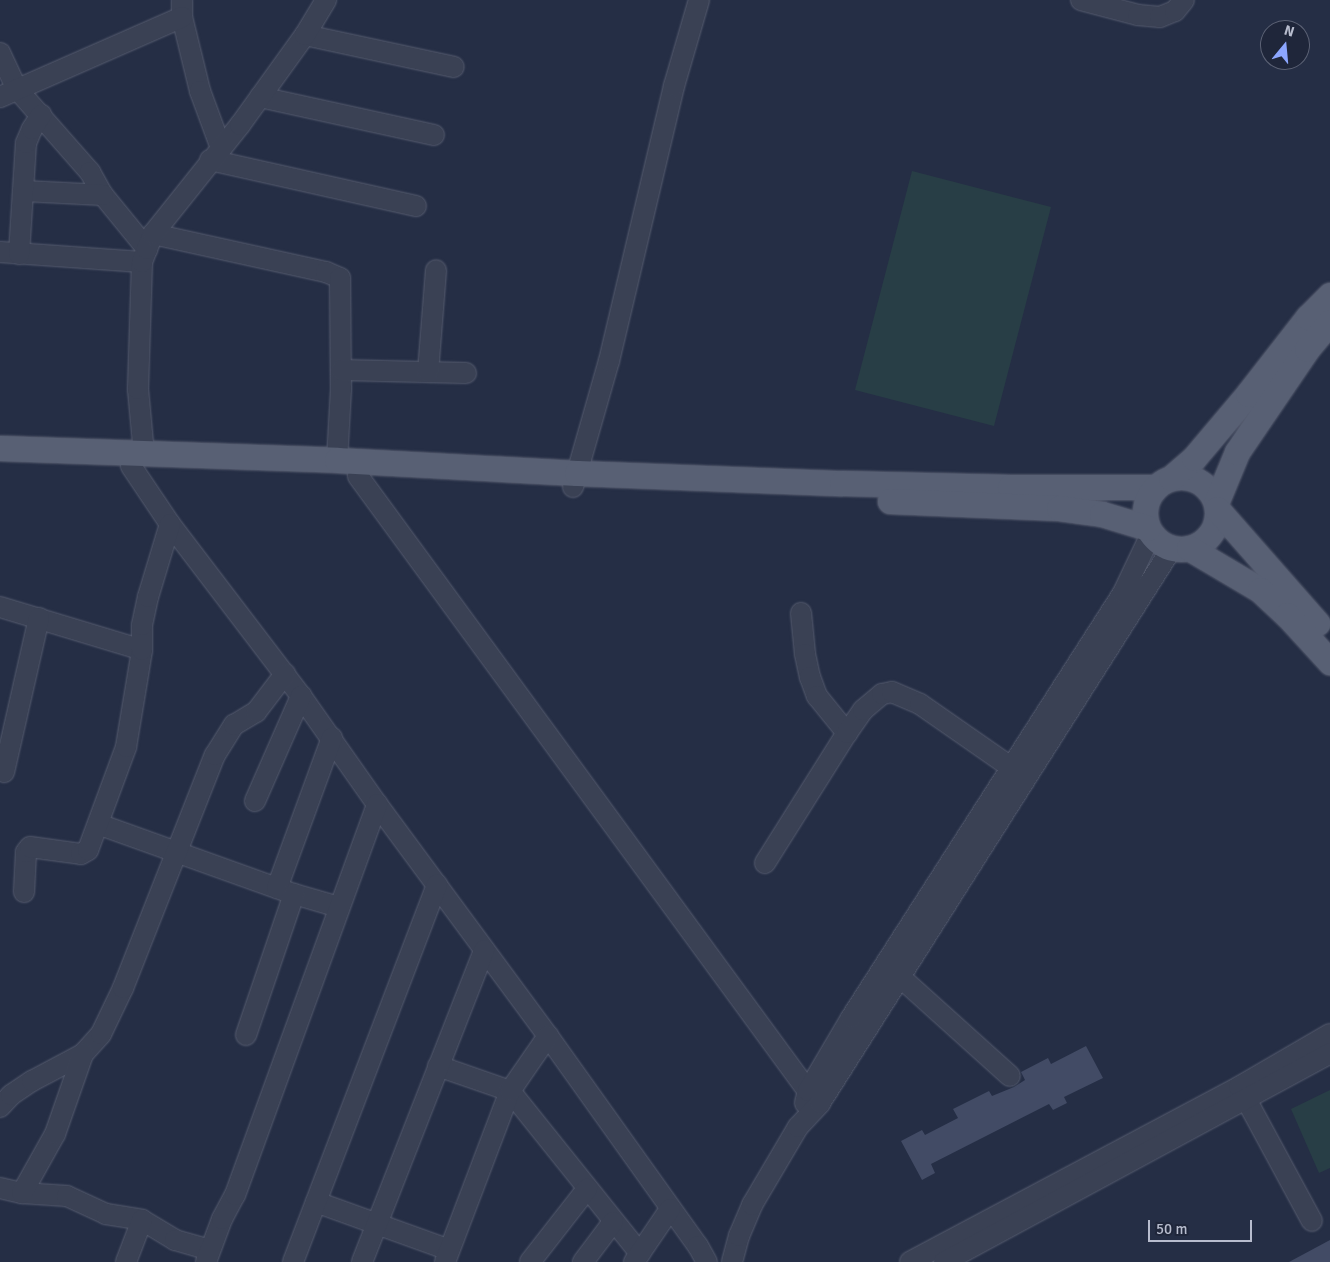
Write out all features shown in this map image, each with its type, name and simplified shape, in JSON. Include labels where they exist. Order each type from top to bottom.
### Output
[{"type":"main road","points":[[1330,295],[1308,317],[1248,394],[1194,458],[1163,483],[1146,502],[1144,512],[1150,531],[1160,542],[1181,548],[1260,590],[1287,615],[1330,662]]},
{"type":"main road","points":[[1181,548],[1200,543],[1209,536],[1216,518],[1216,506],[1225,475],[1237,452],[1307,348],[1330,322]]},
{"type":"main road","points":[[0,448],[358,476],[1010,487],[1163,483],[1185,477],[1194,479],[1204,485],[1216,506],[1330,638]]},
{"type":"main road","points":[[0,460],[337,460],[575,480],[1059,508],[1102,514],[1150,531]]},
{"type":"street","points":[[326,0],[304,35],[260,97],[147,248],[138,389],[138,460],[170,524],[332,738],[376,804],[548,1036],[707,1262]]},
{"type":"street","points":[[575,480],[609,361],[674,86],[699,0]]},
{"type":"street","points":[[1081,0],[1138,15],[1160,17],[1175,11],[1184,0]]},
{"type":"street","points":[[8,93],[182,9],[216,154]]},
{"type":"street","points":[[304,35],[454,68]]},
{"type":"street","points":[[0,53],[8,93],[41,115],[90,172],[103,195],[147,248]]},
{"type":"street","points":[[260,97],[434,135]]},
{"type":"street","points":[[41,115],[26,143],[24,191],[10,253],[147,248],[336,274],[340,278],[340,370],[337,460]]},
{"type":"street","points":[[216,154],[416,206]]},
{"type":"street","points":[[24,191],[103,195]]},
{"type":"street","points":[[428,372],[436,270]]},
{"type":"street","points":[[340,370],[466,373]]},
{"type":"street","points":[[358,476],[814,1097]]},
{"type":"street","points":[[24,892],[26,852],[30,847],[81,854],[88,850],[126,747],[142,650],[142,625],[148,597],[170,524]]},
{"type":"street","points":[[732,1262],[739,1236],[752,1206],[798,1127],[885,963],[1123,593],[1150,531]]},
{"type":"street","points":[[814,1097],[899,976],[1181,548]]},
{"type":"street","points":[[0,607],[142,650]]},
{"type":"street","points":[[800,613],[804,654],[817,696],[847,733]]},
{"type":"street","points":[[4,772],[39,618]]},
{"type":"street","points":[[0,1107],[11,1095],[32,1080],[83,1054],[100,1034],[123,988],[215,756],[234,725],[256,712],[285,674]]},
{"type":"street","points":[[765,863],[847,733],[872,700],[882,694],[892,692],[920,704],[1012,768]]},
{"type":"street","points":[[256,801],[301,696]]},
{"type":"street","points":[[246,1035],[285,891],[332,738]]},
{"type":"street","points":[[0,1188],[22,1193],[67,1196],[106,1214],[142,1220],[208,1256],[235,1195],[376,804]]},
{"type":"street","points":[[98,824],[285,891],[339,907]]},
{"type":"street","points":[[293,1262],[437,885]]},
{"type":"street","points":[[362,1262],[484,950]]},
{"type":"street","points":[[899,976],[1010,1076]]},
{"type":"street","points":[[944,1262],[1243,1093],[1330,1034]]},
{"type":"street","points":[[316,1202],[376,1225],[447,1256],[510,1091],[548,1036]]},
{"type":"street","points":[[22,1193],[55,1134],[66,1108],[83,1054]]},
{"type":"street","points":[[910,1262],[1243,1093],[1330,1054]]},
{"type":"street","points":[[438,1066],[510,1091],[530,1112],[613,1222],[637,1258],[670,1209]]},
{"type":"street","points":[[1243,1093],[1312,1221]]},
{"type":"street","points":[[530,1262],[588,1189]]},
{"type":"street","points":[[126,1262],[142,1220]]},
{"type":"street","points":[[583,1262],[613,1222]]},
{"type":"shaded area","points":[[912,171],[1051,207],[994,426],[855,390]]},
{"type":"shaded area","points":[[1330,1090],[1330,1168],[1319,1173],[1291,1109]]},
{"type":"building","points":[[1086,1046],[1103,1078],[1064,1097],[1067,1103],[1053,1110],[1049,1104],[931,1164],[935,1173],[922,1180],[901,1141],[922,1130],[925,1135],[958,1118],[953,1109],[989,1091],[992,1096],[1014,1087],[1025,1080],[1021,1072],[1048,1058],[1051,1064]]},
{"type":"building","points":[[1330,1240],[1330,1262],[1289,1262]]}]
